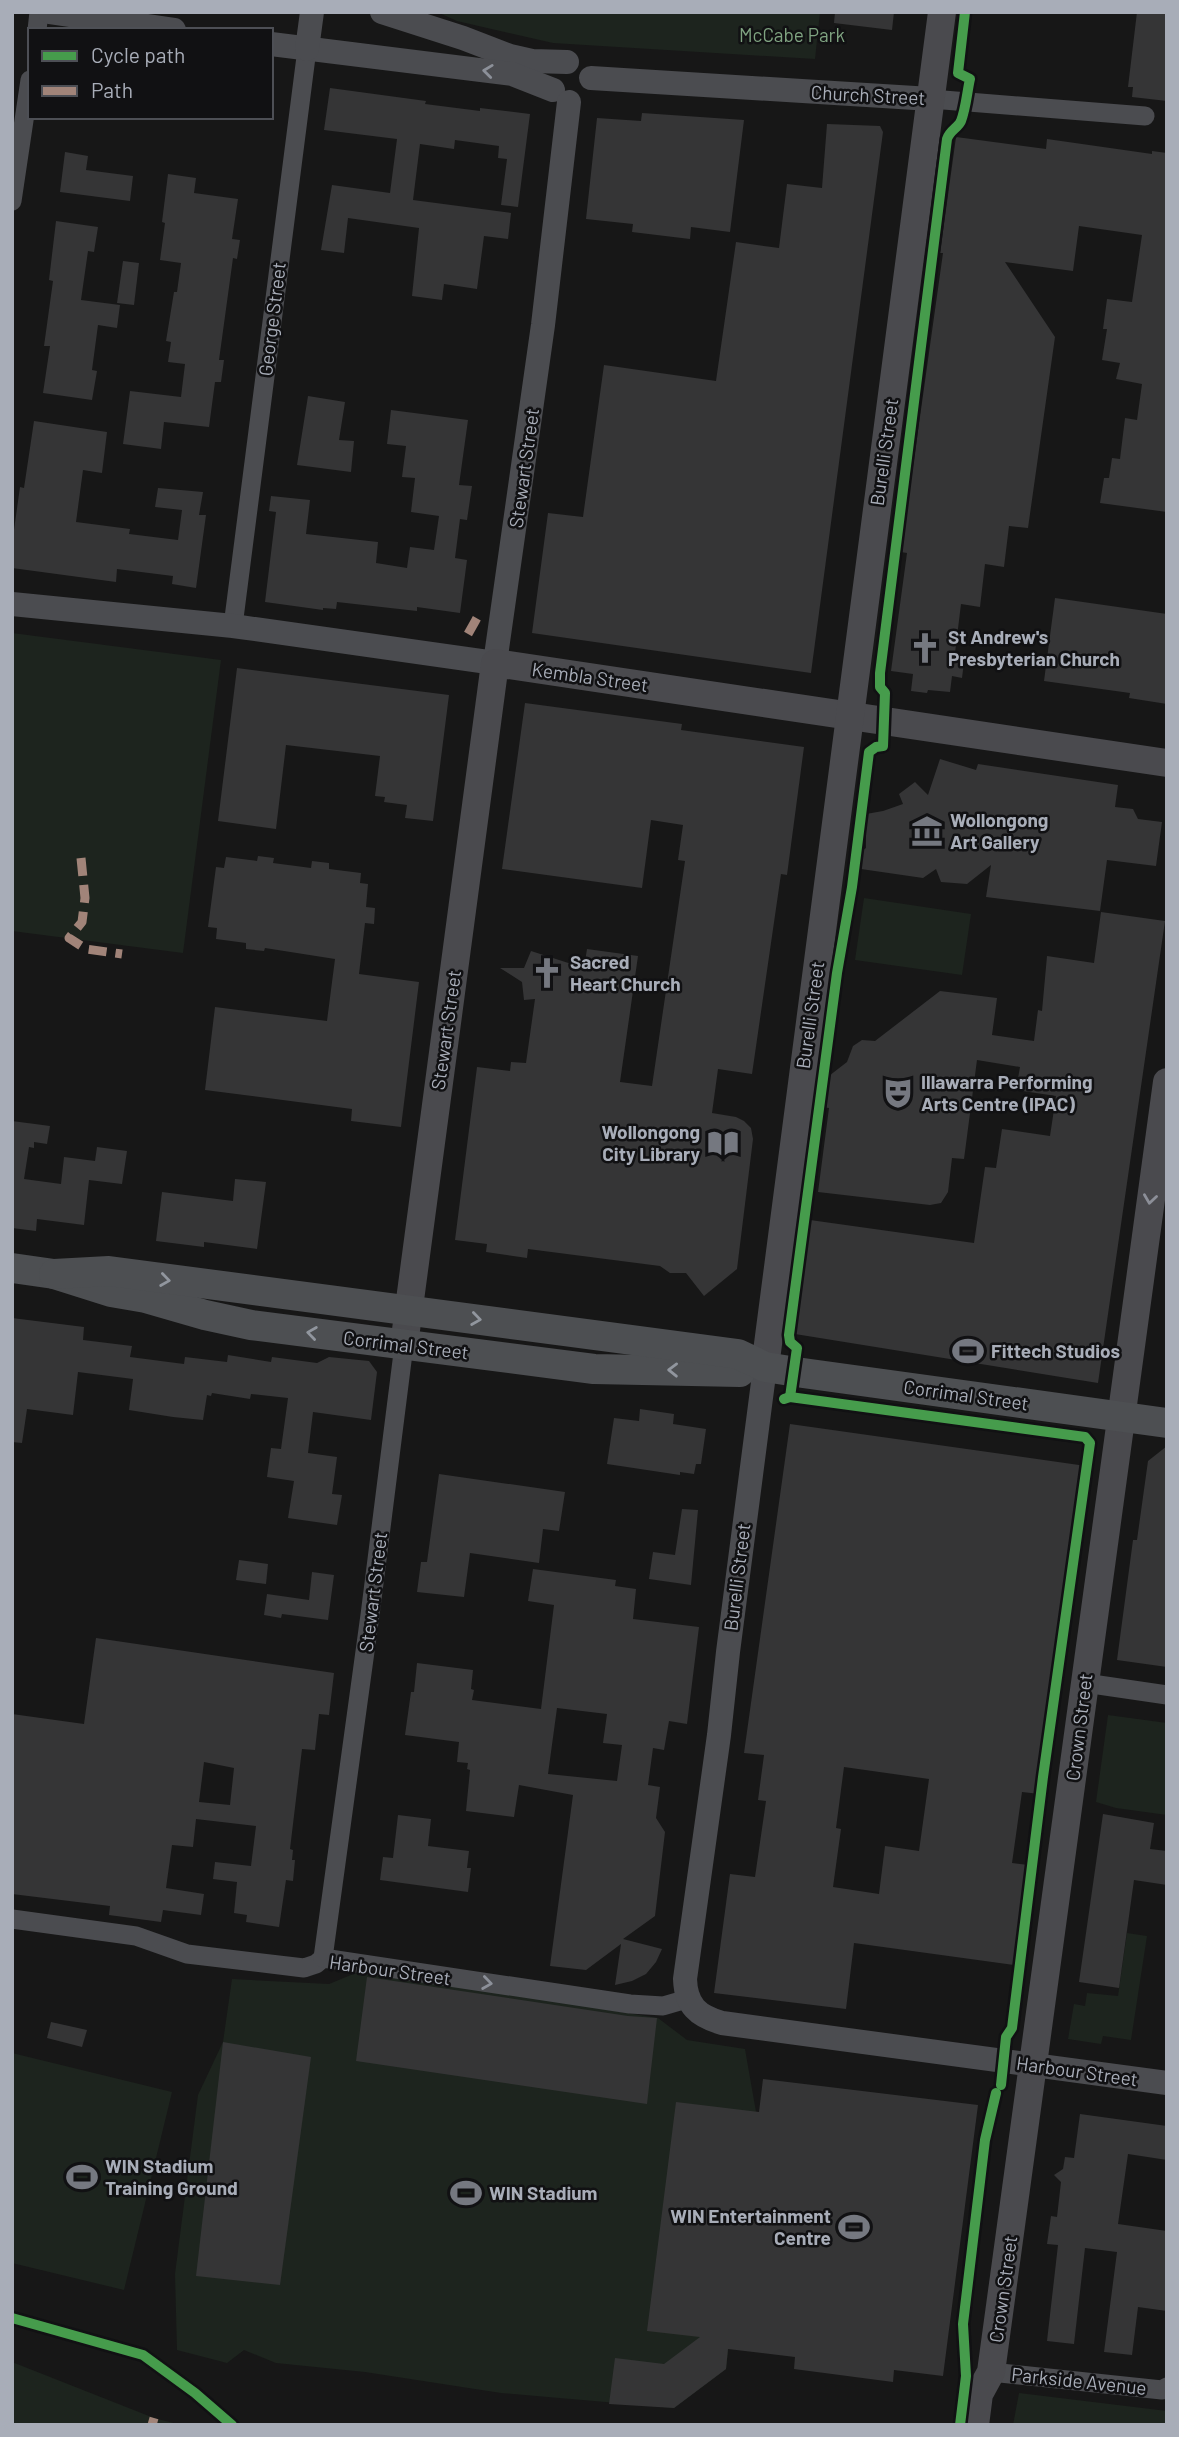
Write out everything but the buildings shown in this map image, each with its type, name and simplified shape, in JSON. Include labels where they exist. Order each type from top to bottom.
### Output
[{"type":"main road","name":"Burelli Street","points":[[765,1367],[942,12]]},
{"type":"main road","name":"Kembla Street","points":[[495,663],[1167,763]]},
{"type":"main road","name":"Stewart Street","points":[[404,1345],[495,663]]},
{"type":"main road","name":"Crown Street","points":[[975,2425],[979,2394],[991,2372],[1167,1082]]},
{"type":"main road","name":"Corrimal Street","points":[[12,1268],[54,1274],[111,1292],[146,1298],[226,1321],[404,1345],[594,1369],[736,1373],[765,1367]]},
{"type":"main road","name":"Corrimal Street","points":[[54,1274],[109,1271],[738,1354],[765,1367],[1167,1423]]},
{"type":"main road","name":"Crown Street","points":[[991,2372],[998,2392],[993,2425]]},
{"type":"street","points":[[50,12],[160,28]]},
{"type":"street","name":"George Street","points":[[233,626],[312,12]]},
{"type":"street","points":[[273,44],[505,73],[525,77],[561,96],[580,100],[588,93],[591,78],[582,65],[510,57],[463,38],[382,12]]},
{"type":"street","points":[[561,96],[552,75],[558,66],[567,62]]},
{"type":"street","name":"Church Street","points":[[591,78],[931,99],[1145,116]]},
{"type":"street","points":[[12,201],[28,93]]},
{"type":"street","name":"Stewart Street","points":[[495,663],[543,325],[561,96]]},
{"type":"street","name":"Kembla Street","points":[[12,604],[233,626],[495,663]]},
{"type":"street","name":"Stewart Street","points":[[323,1958],[404,1345]]},
{"type":"street","name":"Burelli Street","points":[[692,2006],[685,1979],[765,1367]]},
{"type":"street","points":[[1085,1683],[1167,1695]]},
{"type":"street","name":"Harbour Street","points":[[12,1919],[136,1936],[187,1954],[304,1968],[323,1958],[630,2004],[692,2006],[722,2023],[1167,2083]]},
{"type":"street","name":"Parkside Avenue","points":[[991,2372],[1162,2390],[1167,2387]]},
{"type":"green space","name":"McCabe Park","points":[[437,12],[820,12],[815,59],[553,43],[457,21]]},
{"type":"green space","points":[[12,633],[221,660],[183,953],[12,931]]},
{"type":"green space","points":[[864,898],[971,914],[962,975],[855,960]]},
{"type":"green space","points":[[1108,1715],[1167,1723],[1167,1815],[1116,1808],[1096,1802]]},
{"type":"green space","points":[[1127,1933],[1147,1936],[1131,2040],[1103,2036],[1101,2044],[1068,2039],[1074,2004],[1085,2006],[1087,1993],[1118,1996]]},
{"type":"green space","name":"WIN Stadium","points":[[363,1970],[658,2018],[687,2040],[745,2049],[756,2112],[726,2369],[674,2408],[501,2393],[365,2372],[276,2363],[244,2350],[227,2363],[177,2350],[175,2274],[198,2095],[223,2042],[232,1979],[329,1984]]},
{"type":"green space","name":"WIN Stadium Training Ground","points":[[12,2053],[172,2092],[124,2290],[12,2263]]},
{"type":"green space","points":[[12,2362],[154,2418],[181,2425],[12,2425]]},
{"type":"green space","points":[[1019,2393],[1167,2411],[1167,2425],[1013,2425]]},
{"type":"marked path","points":[[468,634],[477,618]]},
{"type":"marked path","points":[[81,858],[85,898],[82,922],[69,938],[86,949],[122,954]]},
{"type":"marked path","points":[[152,2425],[154,2418]]},
{"type":"cycle path","points":[[790,1397],[797,1348],[790,1342],[789,1335],[837,973],[852,887],[869,752],[883,746],[885,693],[880,687],[880,673],[947,139],[961,121],[970,79],[958,73],[965,12]]},
{"type":"cycle path","points":[[784,1399],[790,1397],[1085,1437],[1090,1443],[1043,1777],[1012,2028],[1006,2037],[1001,2085]]},
{"type":"cycle path","points":[[960,2425],[966,2376],[963,2324],[985,2140],[996,2093]]},
{"type":"cycle path","points":[[12,2318],[143,2355],[195,2393],[232,2425]]},
{"type":"place","name":"St Andrew's Presbyterian Church","points":[[925,648]]},
{"type":"place","name":"Wollongong Art Gallery","points":[[927,831]]},
{"type":"place","name":"Sacred Heart Church","points":[[547,973]]},
{"type":"place","name":"Illawarra Performing Arts Centre (IPAC)","points":[[898,1093]]},
{"type":"place","name":"Wollongong City Library","points":[[723,1143]]},
{"type":"place","name":"Fittech Studios","points":[[968,1351]]},
{"type":"place","name":"WIN Stadium Training Ground","points":[[82,2177]]},
{"type":"place","name":"WIN Stadium","points":[[466,2193]]},
{"type":"place","name":"WIN Entertainment Centre","points":[[854,2227]]}]
